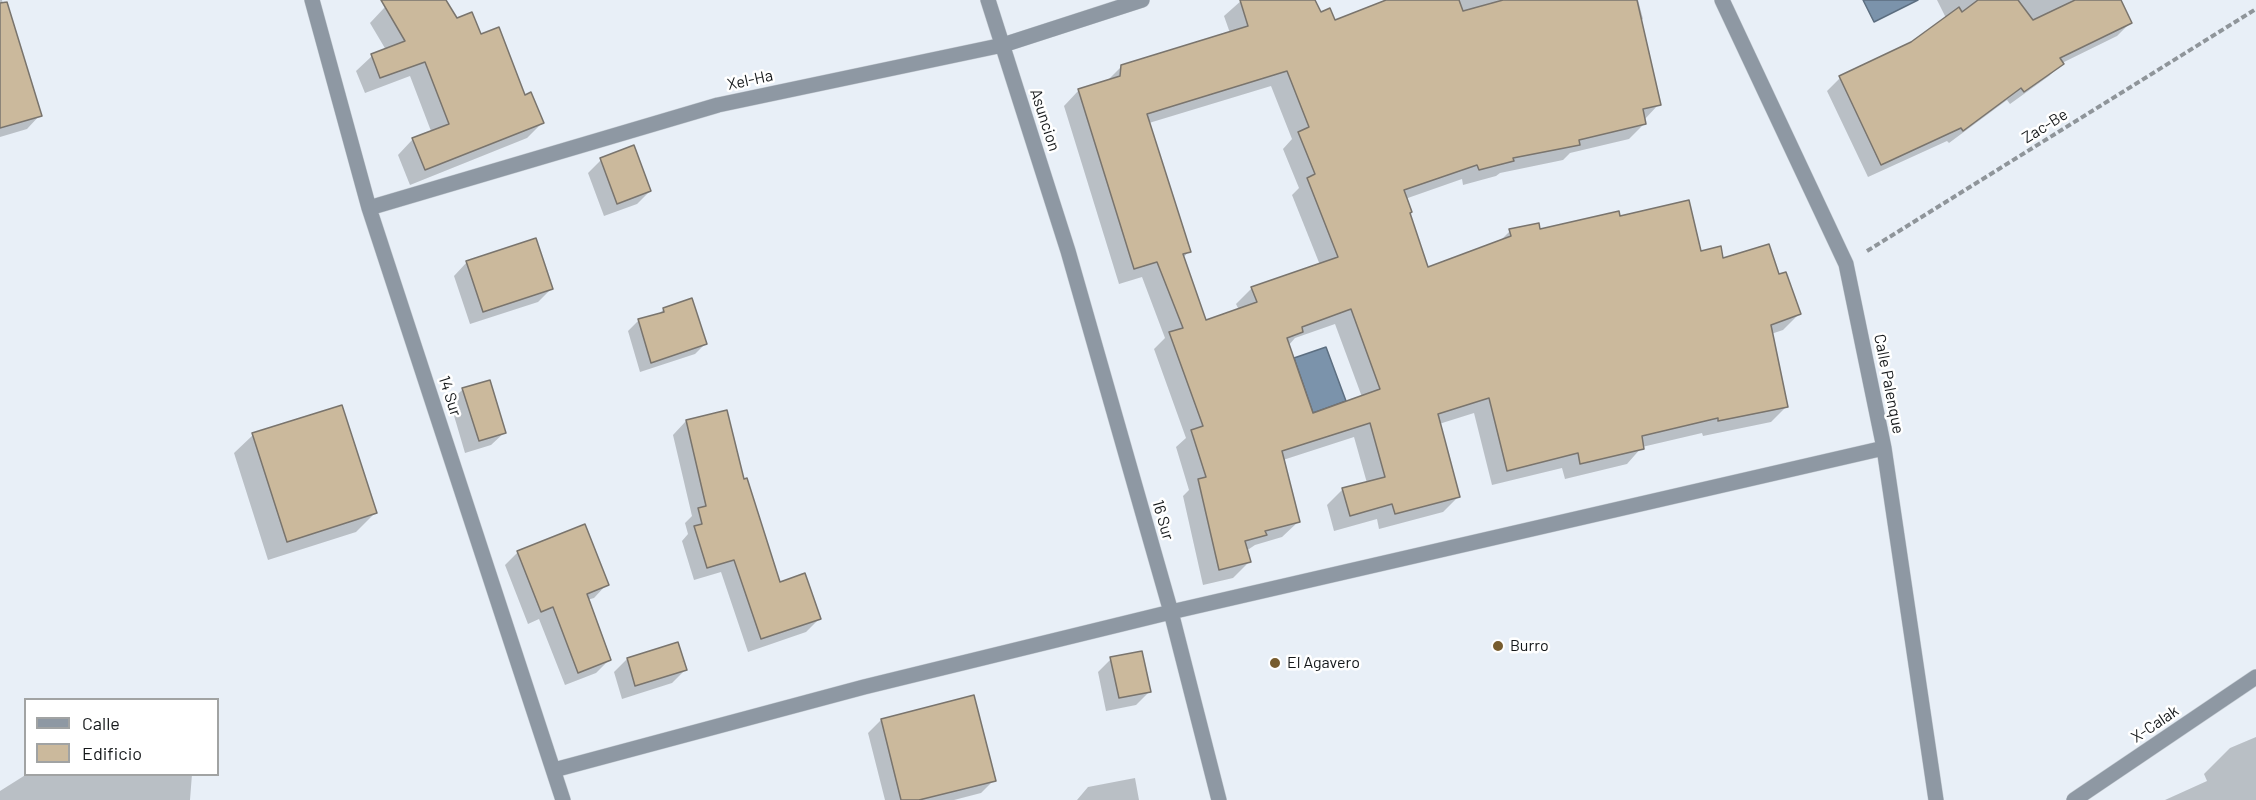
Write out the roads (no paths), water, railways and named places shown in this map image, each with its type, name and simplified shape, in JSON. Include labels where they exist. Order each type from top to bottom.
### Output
[{"type":"street","name":"14 Sur","points":[[312,0],[369,208],[563,800]]},
{"type":"street","name":"Asuncion","points":[[988,0],[1068,251]]},
{"type":"street","name":"Xel-Ha","points":[[369,208],[718,105],[1003,45],[1142,0]]},
{"type":"street","name":"Calle Palenque","points":[[1722,0],[1846,264],[1884,448],[1936,800]]},
{"type":"street","name":"16 Sur","points":[[1068,251],[1171,612],[1219,800]]},
{"type":"street","points":[[554,770],[864,687],[1171,612],[1884,448]]},
{"type":"street","name":"X-Calak","points":[[2074,800],[2256,677]]},
{"type":"water","points":[[1863,0],[1918,0],[1874,22]]},
{"type":"water","points":[[1326,347],[1346,401],[1313,413],[1294,358]]},
{"type":"place","name":"Burro","points":[[1498,646]]},
{"type":"place","name":"El Agavero","points":[[1275,663]]}]
